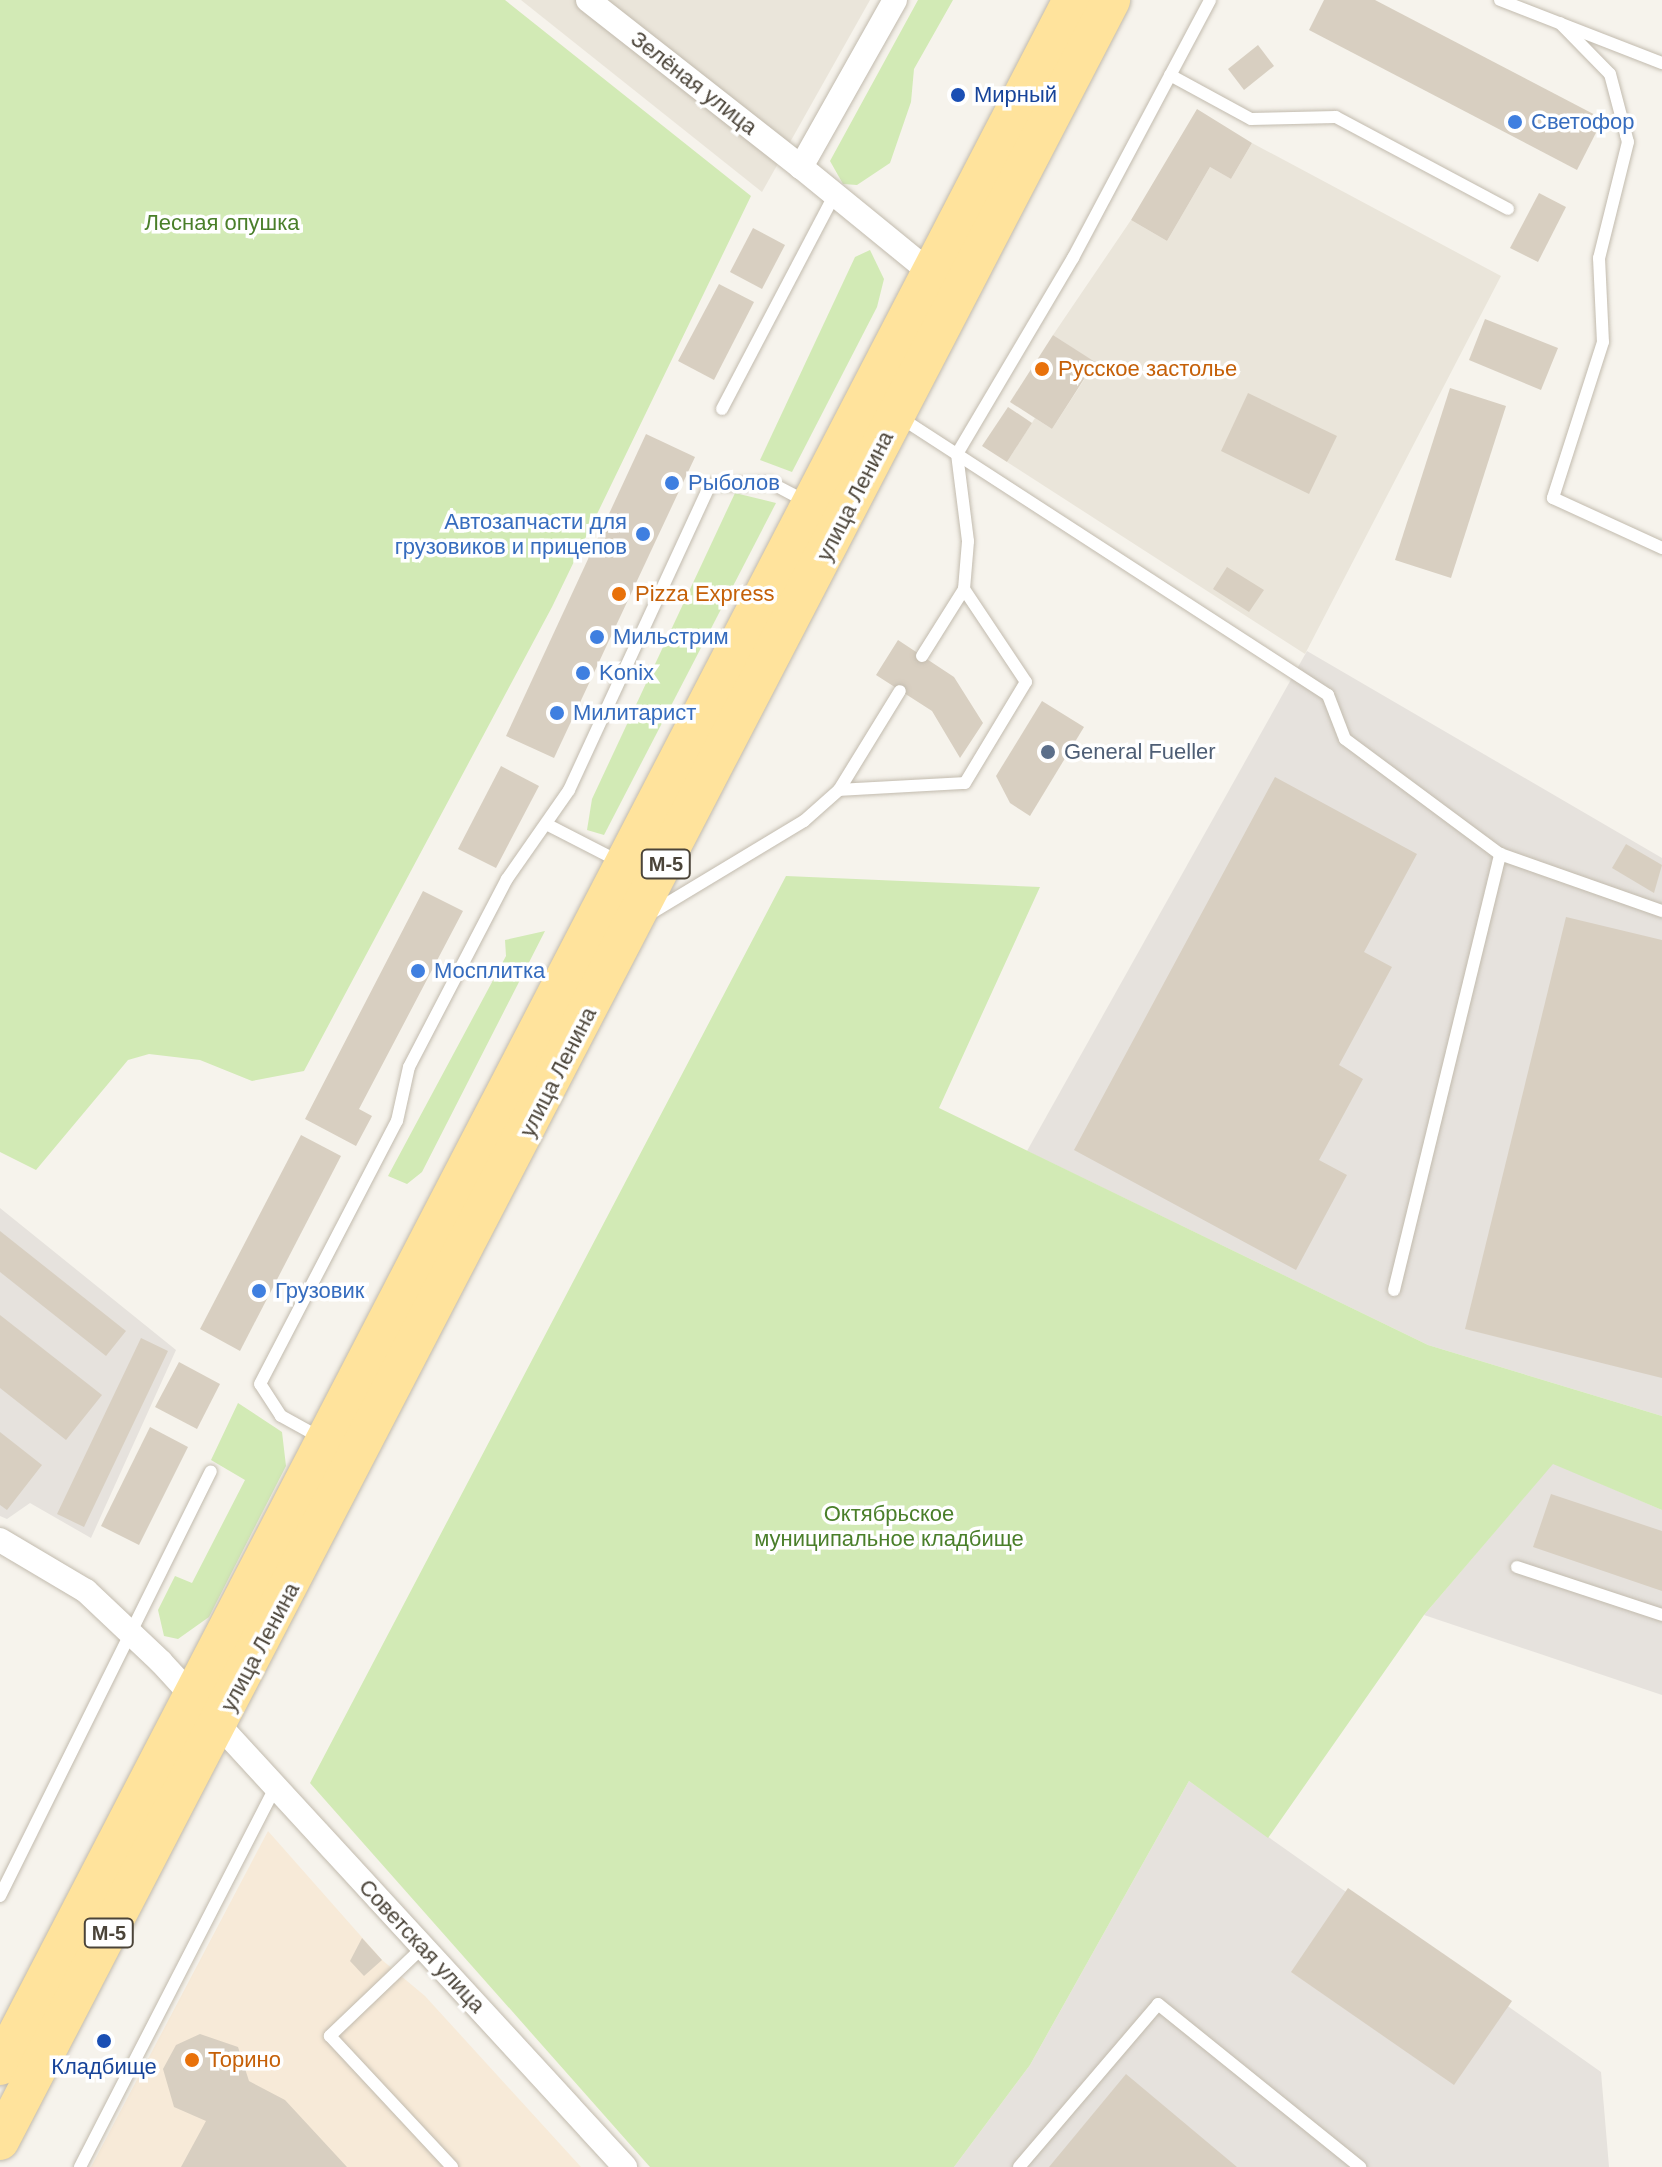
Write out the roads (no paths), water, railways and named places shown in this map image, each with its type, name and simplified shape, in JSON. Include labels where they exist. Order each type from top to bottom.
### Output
[{"type":"main road","name":"улица Ленина","points":[[0,2066],[1072,0]]},
{"type":"main road","name":"улица Ленина","points":[[0,2141],[635,923],[1111,0]]},
{"type":"street","name":"Зелёная улица","points":[[588,0],[931,273]]},
{"type":"street","points":[[801,167],[895,0]]},
{"type":"street","name":"Советская улица","points":[[0,1540],[50,1566],[130,1632],[625,2167]]},
{"type":"lane","points":[[922,656],[964,589],[968,541],[957,454],[1210,0]]},
{"type":"lane","points":[[1500,0],[1662,63]]},
{"type":"lane","points":[[1560,23],[1610,74],[1628,142],[1599,258],[1603,342],[1553,498],[1662,548]]},
{"type":"lane","points":[[1170,75],[1251,119],[1336,117],[1508,209]]},
{"type":"lane","points":[[722,409],[835,194]]},
{"type":"lane","points":[[897,415],[1328,695],[1345,739],[1500,854],[1662,911]]},
{"type":"lane","points":[[325,1440],[281,1416],[260,1384],[397,1121],[409,1067],[507,879],[550,826],[710,485],[771,483],[810,504]]},
{"type":"lane","points":[[839,790],[965,783],[1026,682],[964,589]]},
{"type":"lane","points":[[635,923],[804,821],[839,790],[900,691]]},
{"type":"lane","points":[[550,826],[623,863]]},
{"type":"lane","points":[[1394,1290],[1500,854]]},
{"type":"lane","points":[[0,1896],[211,1471]]},
{"type":"lane","points":[[1517,1567],[1662,1615]]},
{"type":"lane","points":[[80,2167],[274,1790]]},
{"type":"lane","points":[[423,1947],[330,2036],[452,2167]]},
{"type":"lane","points":[[1019,2167],[1158,2004],[1360,2167]]},
{"type":"place","name":"Мирный","points":[[958,95]]},
{"type":"place","name":"Светофор","points":[[1515,122]]},
{"type":"place","name":"Русское застолье","points":[[1042,369]]},
{"type":"place","name":"Рыболов","points":[[672,483]]},
{"type":"place","name":"Автозапчасти для грузовиков и прицепов","points":[[643,534]]},
{"type":"place","name":"Pizza Express","points":[[619,594]]},
{"type":"place","name":"Мильстрим","points":[[597,637]]},
{"type":"place","name":"Konix","points":[[583,673]]},
{"type":"place","name":"Милитарист","points":[[557,713]]},
{"type":"place","name":"General Fueller","points":[[1048,752]]},
{"type":"place","name":"Мосплитка","points":[[418,971]]},
{"type":"place","name":"Грузовик","points":[[259,1291]]},
{"type":"place","name":"Кладбище","points":[[104,2041]]},
{"type":"place","name":"Торино","points":[[192,2060]]},
{"type":"park label","name":"Лесная опушка","points":[[222,223]]},
{"type":"park label","name":"Октябрьское муниципальное кладбище","points":[[889,1526]]}]
